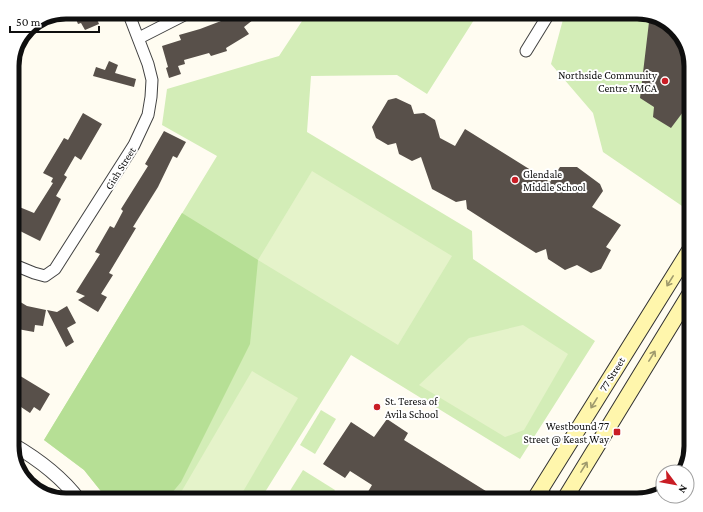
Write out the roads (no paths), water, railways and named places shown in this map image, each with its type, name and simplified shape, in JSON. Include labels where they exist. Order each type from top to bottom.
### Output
[{"type":"main road","name":"77 Street","points":[[543,493],[684,260]]},
{"type":"main road","points":[[568,493],[684,303]]},
{"type":"street","name":"Gish Street","points":[[19,267],[46,276],[55,269],[142,130],[151,97],[152,80],[148,64],[131,19]]},
{"type":"street","points":[[138,38],[176,19]]},
{"type":"street","points":[[526,51],[546,19]]},
{"type":"street","points":[[19,448],[51,469],[62,479],[73,493]]},
{"type":"place","name":"Northside Community Centre YMCA","points":[[665,81]]},
{"type":"place","name":"Glendale Middle School","points":[[515,180]]},
{"type":"place","name":"St. Teresa of Avila School","points":[[377,407]]},
{"type":"place","name":"Westbound 77 Street @ Keast Way","points":[[617,432]]}]
